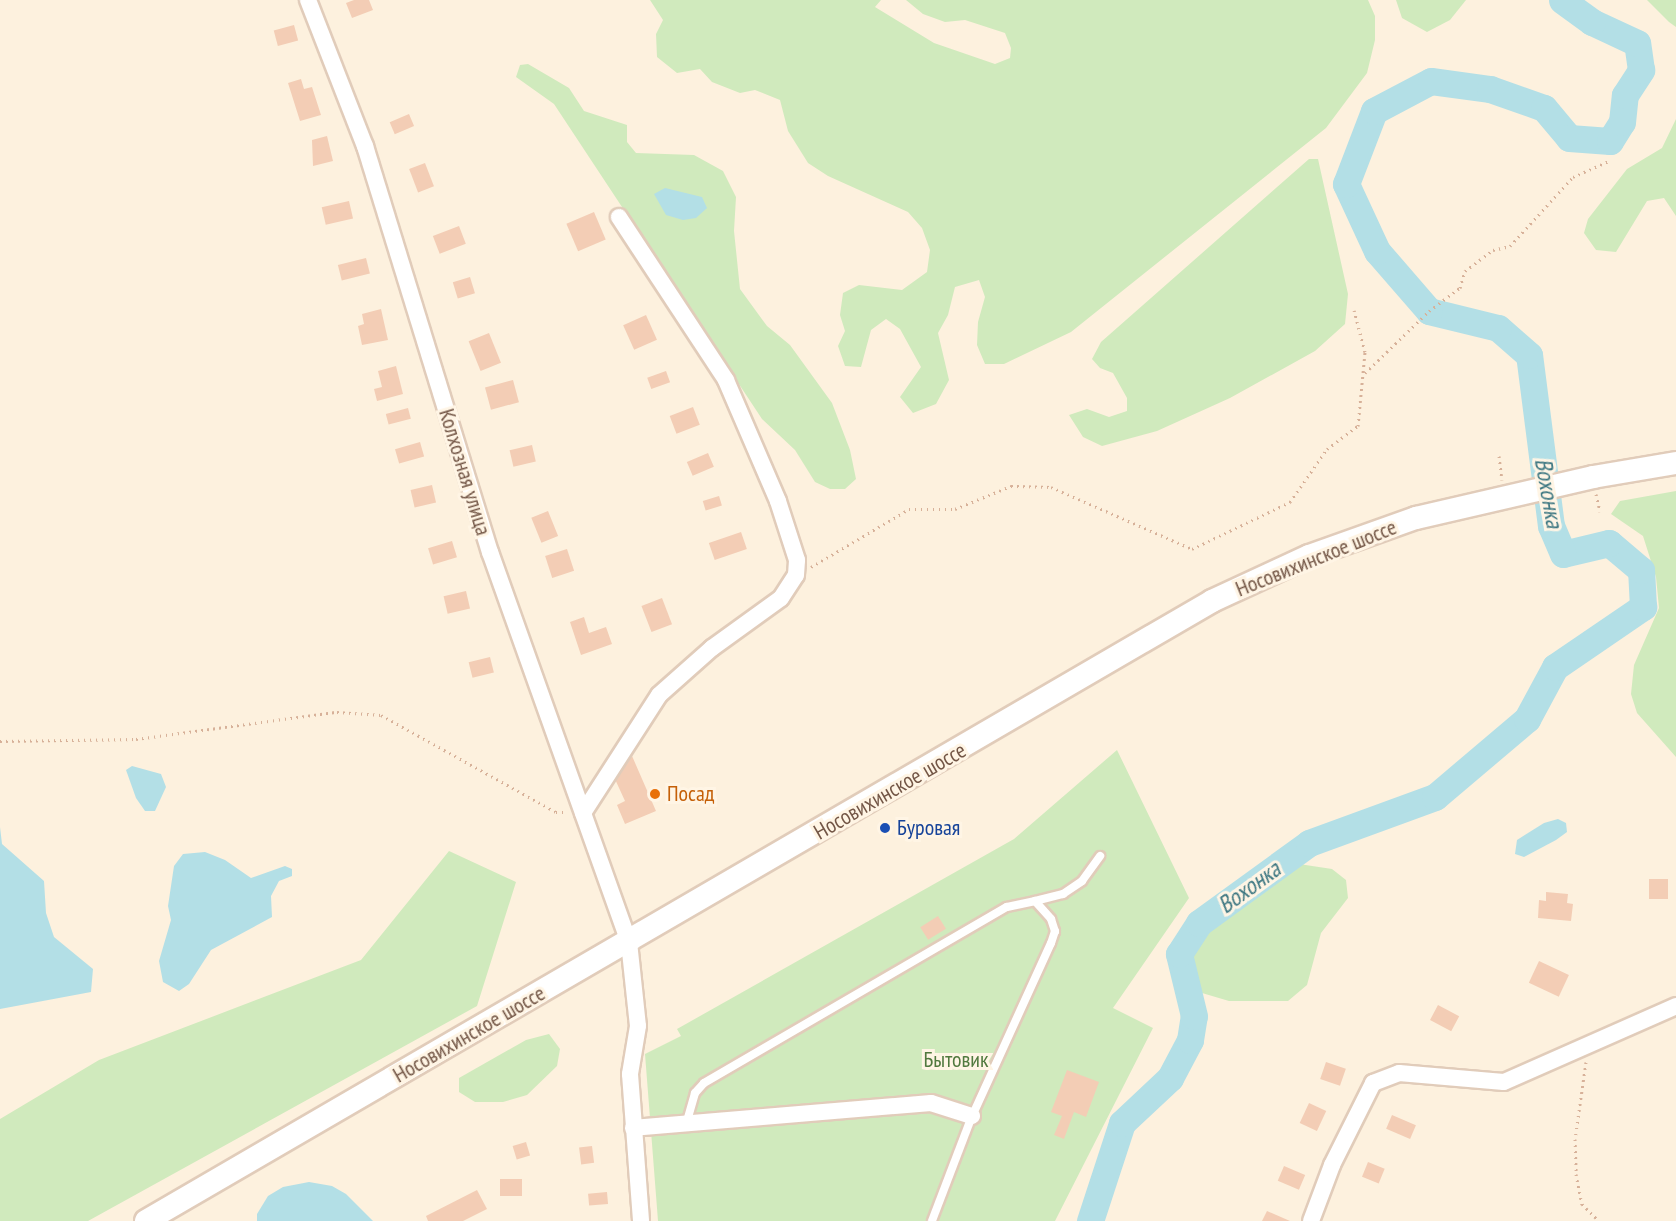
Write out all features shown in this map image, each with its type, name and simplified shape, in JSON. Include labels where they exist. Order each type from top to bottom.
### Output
[{"type":"main road","name":"Носовихинское шоссе","points":[[146,1221],[1212,601],[1309,556],[1416,518],[1593,477],[1676,463]]},
{"type":"street","name":"Колхозная улица","points":[[308,0],[365,146],[490,552],[629,942],[638,1026],[630,1074],[641,1221]]},
{"type":"street","points":[[583,813],[659,695],[712,648],[781,598],[796,575],[797,560],[778,501],[726,380],[619,217]]},
{"type":"street","points":[[1311,1221],[1332,1165],[1373,1083],[1399,1073],[1504,1082],[1527,1074],[1546,1060],[1589,1045],[1676,1006]]},
{"type":"street","points":[[633,1128],[687,1121],[931,1103],[972,1116]]},
{"type":"lane","points":[[687,1121],[695,1093],[704,1083],[1007,907],[1063,894],[1082,881],[1100,856]]},
{"type":"lane","points":[[932,1221],[972,1116],[1055,931],[1043,906],[1035,901]]},
{"type":"path","points":[[1365,373],[1429,311],[1460,288],[1466,271],[1493,250],[1510,246],[1573,177],[1609,161]]},
{"type":"path","points":[[796,575],[909,509],[955,509],[1011,486],[1051,487],[1192,549],[1290,502],[1327,449],[1358,426],[1365,373],[1365,352],[1354,310]]},
{"type":"path","points":[[1499,456],[1504,496]]},
{"type":"path","points":[[0,741],[136,739],[337,712],[381,715],[556,812],[583,813]]},
{"type":"path","points":[[1589,1045],[1575,1139],[1576,1174],[1582,1204],[1599,1221]]},
{"type":"green space","points":[[650,0],[881,0],[875,7],[934,43],[995,64],[1010,58],[1011,48],[1005,33],[965,20],[945,22],[923,14],[906,0],[1368,0],[1375,16],[1375,40],[1367,73],[1326,128],[1071,332],[1004,364],[985,364],[977,345],[978,322],[985,297],[979,280],[955,287],[948,315],[938,333],[949,380],[936,404],[913,413],[900,397],[921,367],[900,329],[886,319],[871,330],[861,367],[845,366],[838,346],[845,331],[840,315],[843,293],[859,285],[902,290],[927,272],[930,250],[922,228],[908,212],[828,176],[808,163],[788,131],[780,100],[755,90],[740,93],[712,82],[700,69],[677,73],[657,57],[656,34],[663,20]]},
{"type":"green space","points":[[1396,0],[1466,0],[1450,20],[1427,32],[1402,18]]},
{"type":"green space","points":[[1647,0],[1676,0],[1676,27],[1669,22]]},
{"type":"green space","points":[[528,64],[569,88],[584,111],[627,125],[627,142],[636,153],[694,155],[723,171],[736,197],[734,231],[740,289],[767,326],[790,345],[832,403],[850,450],[856,479],[845,489],[830,489],[815,482],[795,450],[762,419],[554,104],[516,77],[520,65]]},
{"type":"green space","points":[[1676,119],[1676,216],[1664,198],[1647,201],[1616,252],[1596,250],[1584,233],[1588,219],[1627,169],[1662,148]]},
{"type":"green space","points":[[1309,159],[1318,159],[1348,294],[1345,324],[1315,351],[1230,398],[1157,431],[1102,446],[1083,437],[1069,415],[1087,409],[1109,417],[1127,411],[1127,398],[1113,373],[1100,368],[1092,359],[1101,342]]},
{"type":"green space","points":[[1676,491],[1676,757],[1637,713],[1631,694],[1634,665],[1659,608],[1656,577],[1643,536],[1611,514],[1620,501]]},
{"type":"green space","name":"Бытовик","points":[[1117,750],[1189,898],[1113,1008],[1153,1028],[1055,1221],[658,1221],[645,1054],[681,1036],[677,1029],[1014,839]]},
{"type":"green space","points":[[449,851],[516,882],[477,1006],[88,1221],[0,1221],[0,1119],[99,1060],[361,960]]},
{"type":"green space","points":[[1299,864],[1332,869],[1346,880],[1348,898],[1321,933],[1307,985],[1288,1001],[1229,1001],[1202,993],[1194,977],[1190,953],[1211,927]]},
{"type":"green space","points":[[549,1034],[560,1049],[557,1066],[527,1095],[503,1102],[475,1102],[459,1092],[459,1078],[526,1040]]},
{"type":"water","points":[[665,188],[702,197],[707,208],[696,218],[683,220],[666,215],[654,194]]},
{"type":"water","points":[[132,766],[161,774],[166,787],[155,811],[145,811],[136,798],[126,770]]},
{"type":"water","points":[[1558,819],[1566,823],[1567,832],[1524,857],[1515,854],[1517,840],[1544,823]]},
{"type":"water","points":[[0,827],[2,844],[44,881],[46,913],[54,937],[93,969],[91,992],[0,1009]]},
{"type":"water","points":[[205,852],[225,860],[251,878],[285,866],[292,869],[292,876],[279,881],[271,896],[272,917],[211,950],[189,984],[179,991],[163,982],[159,961],[171,920],[168,906],[174,866],[183,854]]},
{"type":"water","points":[[309,1182],[332,1186],[346,1194],[373,1221],[257,1221],[257,1214],[268,1196],[283,1187]]},
{"type":"building","points":[[354,0],[369,0],[373,10],[352,18],[346,3]]},
{"type":"building","points":[[294,25],[298,40],[278,46],[274,30]]},
{"type":"building","points":[[301,79],[304,89],[312,87],[321,115],[300,121],[288,83]]},
{"type":"building","points":[[409,114],[414,126],[395,134],[390,122]]},
{"type":"building","points":[[327,136],[333,161],[313,166],[312,140]]},
{"type":"building","points":[[425,163],[434,186],[418,192],[409,169]]},
{"type":"building","points":[[349,201],[353,219],[326,225],[322,207]]},
{"type":"building","points":[[594,212],[606,240],[578,251],[566,224]]},
{"type":"building","points":[[459,226],[466,244],[440,254],[433,236]]},
{"type":"building","points":[[366,258],[370,274],[342,281],[338,265]]},
{"type":"building","points":[[470,277],[475,293],[458,299],[453,282]]},
{"type":"building","points":[[381,309],[388,340],[362,345],[358,326],[364,324],[362,314]]},
{"type":"building","points":[[646,315],[657,340],[634,350],[623,325]]},
{"type":"building","points":[[489,333],[501,363],[481,371],[469,341]]},
{"type":"building","points":[[396,366],[403,394],[377,401],[374,389],[382,387],[378,371]]},
{"type":"building","points":[[666,371],[670,382],[651,389],[647,378]]},
{"type":"building","points":[[513,380],[519,402],[491,410],[485,388]]},
{"type":"building","points":[[693,407],[700,425],[676,434],[670,416]]},
{"type":"building","points":[[408,408],[411,419],[389,425],[386,414]]},
{"type":"building","points":[[420,442],[424,456],[399,464],[395,449]]},
{"type":"building","points":[[532,445],[536,462],[513,467],[510,450]]},
{"type":"building","points":[[708,453],[714,467],[693,476],[687,462]]},
{"type":"building","points":[[432,485],[436,503],[415,507],[411,490]]},
{"type":"building","points":[[719,496],[722,506],[706,511],[703,501]]},
{"type":"building","points":[[548,511],[558,536],[541,543],[531,518]]},
{"type":"building","points":[[741,532],[747,549],[715,560],[709,543]]},
{"type":"building","points":[[452,541],[457,557],[433,565],[428,548]]},
{"type":"building","points":[[567,549],[574,571],[552,578],[545,556]]},
{"type":"building","points":[[466,591],[470,609],[448,614],[444,596]]},
{"type":"building","points":[[662,598],[672,624],[651,632],[641,606]]},
{"type":"building","points":[[584,617],[589,633],[606,627],[612,644],[581,655],[570,622]]},
{"type":"building","points":[[490,657],[494,673],[473,678],[469,662]]},
{"type":"building","points":[[629,749],[656,811],[625,824],[617,805],[625,801],[614,777]]},
{"type":"building","points":[[1649,879],[1668,879],[1668,899],[1649,899]]},
{"type":"building","points":[[1546,892],[1568,894],[1567,903],[1573,904],[1571,921],[1538,918],[1539,900],[1546,901]]},
{"type":"building","points":[[938,916],[946,929],[928,940],[920,927]]},
{"type":"building","points":[[1539,961],[1569,975],[1559,997],[1529,983]]},
{"type":"building","points":[[1438,1005],[1459,1016],[1451,1031],[1430,1020]]},
{"type":"building","points":[[1326,1062],[1346,1069],[1340,1086],[1320,1079]]},
{"type":"building","points":[[1067,1070],[1099,1082],[1086,1117],[1074,1112],[1064,1139],[1054,1135],[1062,1116],[1051,1112]]},
{"type":"building","points":[[1309,1103],[1326,1111],[1317,1131],[1300,1123]]},
{"type":"building","points":[[1392,1115],[1416,1125],[1410,1139],[1386,1129]]},
{"type":"building","points":[[526,1142],[530,1155],[517,1159],[513,1146]]},
{"type":"building","points":[[592,1146],[594,1163],[581,1164],[579,1148]]},
{"type":"building","points":[[1368,1162],[1385,1169],[1379,1184],[1362,1177]]},
{"type":"building","points":[[1284,1166],[1305,1175],[1299,1190],[1278,1181]]},
{"type":"building","points":[[500,1179],[522,1179],[522,1196],[500,1196]]},
{"type":"building","points":[[477,1190],[487,1209],[463,1221],[428,1221],[426,1216]]},
{"type":"building","points":[[607,1192],[608,1204],[589,1206],[588,1194]]},
{"type":"building","points":[[1267,1211],[1290,1221],[1262,1221]]},
{"type":"waterway","name":"Вохонка","points":[[1090,1221],[1122,1123],[1170,1078],[1190,1040],[1194,1016],[1179,954],[1199,923],[1309,843],[1435,797],[1527,719],[1555,667],[1643,607],[1641,570],[1609,543],[1563,554],[1551,526],[1529,355],[1498,328],[1429,311],[1377,251],[1346,184],[1374,111],[1431,81],[1490,89],[1544,108],[1569,138],[1610,141],[1622,122],[1625,95],[1641,70],[1637,43],[1592,22],[1562,0]]},
{"type":"place","name":"Посад","points":[[655,794]]},
{"type":"place","name":"Буровая","points":[[885,828]]}]
